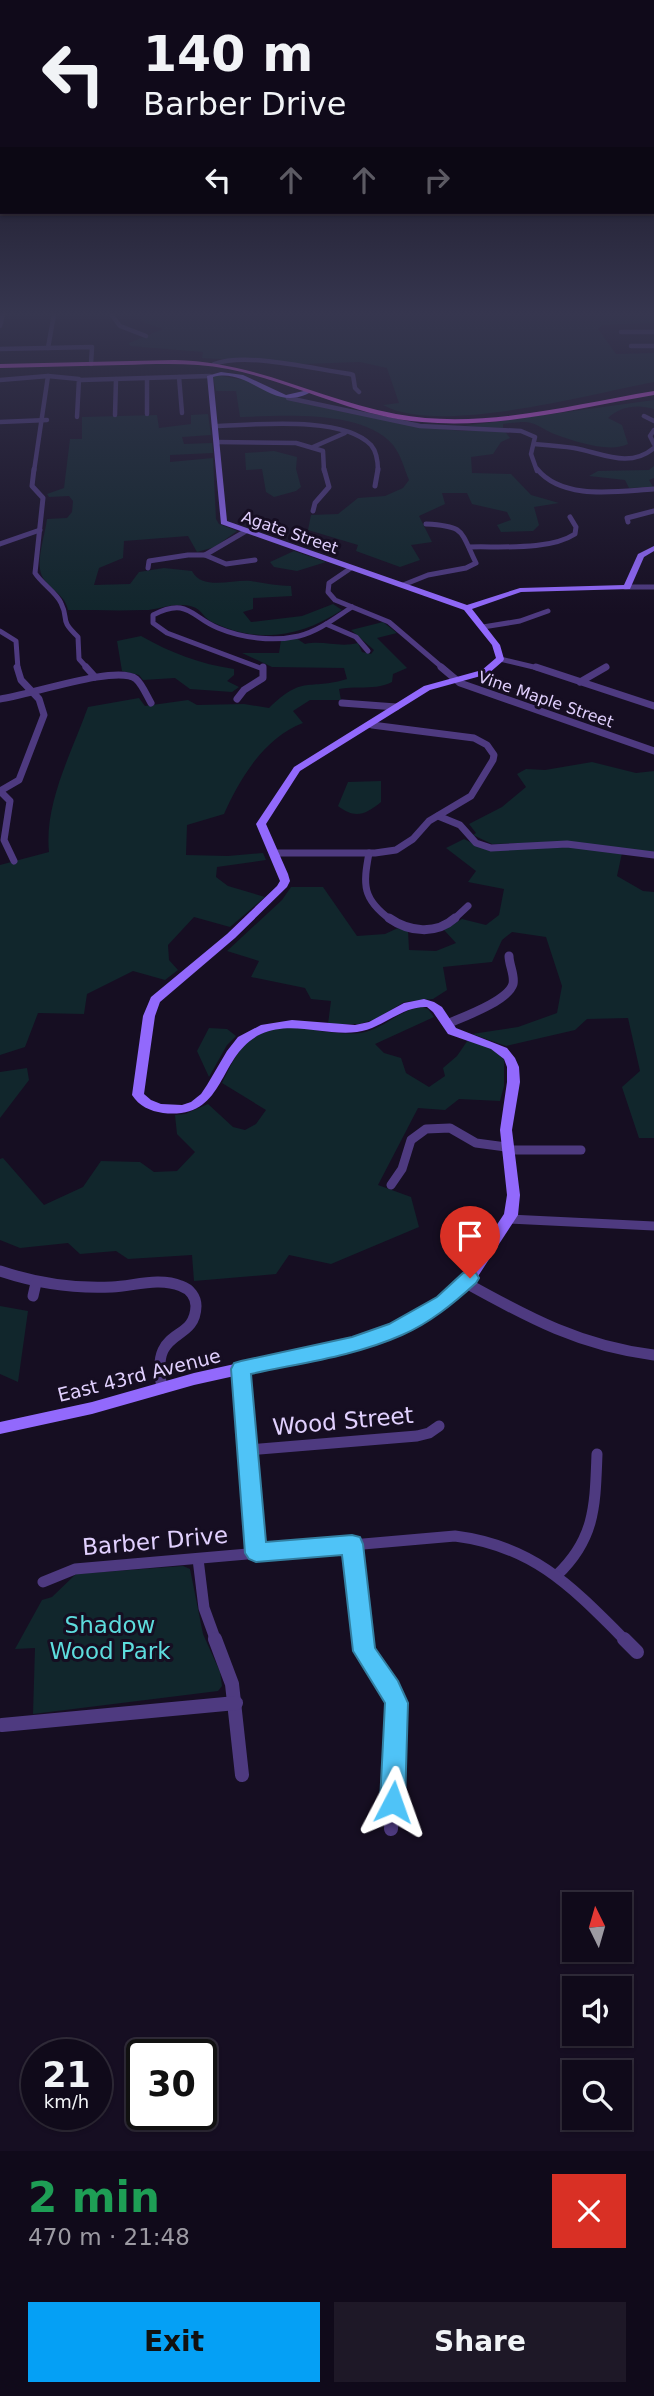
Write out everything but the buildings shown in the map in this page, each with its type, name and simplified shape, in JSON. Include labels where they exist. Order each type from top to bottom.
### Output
[{"type":"main road","points":[[389,414],[402,418],[452,421],[526,414]]},
{"type":"main road","points":[[504,417],[523,414]]},
{"type":"street","points":[[45,414],[32,486],[43,498],[35,573],[41,583],[61,602],[65,625],[78,637],[79,659],[95,677]]},
{"type":"street","name":"Agate Street","points":[[214,414],[221,517],[230,526],[467,608]]},
{"type":"street","points":[[360,414],[420,426],[522,431],[535,437],[530,455],[535,467],[548,480],[563,488],[654,489]]},
{"type":"street","points":[[644,416],[654,421]]},
{"type":"street","points":[[0,422],[44,420]]},
{"type":"street","points":[[215,426],[294,424],[345,433],[372,446],[378,470],[375,486]]},
{"type":"street","points":[[534,444],[574,448],[613,458],[638,457],[650,453],[654,446],[650,436],[654,430]]},
{"type":"street","points":[[313,447],[345,433]]},
{"type":"street","points":[[217,442],[288,442],[313,447],[325,453],[324,473],[329,484],[327,492],[315,503],[313,511]]},
{"type":"street","points":[[628,522],[627,518],[633,515],[654,511]]},
{"type":"street","points":[[469,547],[558,543],[575,534],[576,527],[570,517]]},
{"type":"street","points":[[403,585],[428,575],[472,566],[475,563],[469,547],[456,527],[426,524]]},
{"type":"street","points":[[0,544],[40,530]]},
{"type":"street","points":[[205,555],[246,531]]},
{"type":"street","points":[[625,587],[630,585],[641,556],[654,548]]},
{"type":"street","points":[[148,568],[149,561],[163,557],[205,555],[226,564],[255,561]]},
{"type":"street","name":"Vine Maple Street","points":[[351,568],[334,577],[328,587],[328,592],[335,600],[389,622],[456,680],[466,686],[654,751]]},
{"type":"street","points":[[500,659],[499,650],[467,608],[520,590],[654,587]]},
{"type":"street","points":[[237,699],[244,690],[263,678],[263,667],[167,632],[153,624],[153,615],[166,610],[187,609],[195,611],[209,623],[256,638],[271,639],[297,637],[326,624],[352,607]]},
{"type":"street","points":[[483,627],[520,621],[548,611]]},
{"type":"street","points":[[326,624],[356,637],[368,651]]},
{"type":"street","points":[[0,631],[16,641],[16,662],[21,680],[44,709],[41,728],[19,780],[0,791],[10,804],[4,840],[14,861]]},
{"type":"street","points":[[654,706],[515,661],[500,659],[485,672],[432,686],[293,773],[262,822],[285,881],[278,893],[231,936],[160,993],[152,1005],[137,1085],[139,1098],[163,1109],[184,1109],[196,1105],[208,1095],[241,1041],[272,1026],[288,1024],[337,1030],[364,1028],[408,1005],[422,1003],[436,1007],[454,1032],[498,1047],[512,1064],[514,1075],[506,1121],[513,1206],[509,1219],[654,1226]]},
{"type":"street","points":[[580,682],[606,667]]},
{"type":"street","points":[[0,699],[35,695],[116,673],[133,677],[151,703]]},
{"type":"street","points":[[342,703],[396,707]]},
{"type":"street","points":[[273,853],[369,853],[392,851],[404,846],[438,816],[471,796],[493,760],[492,750],[485,741],[471,735],[420,732],[372,724]]},
{"type":"street","points":[[438,816],[460,825],[472,841],[486,847],[510,849],[567,844],[654,855]]},
{"type":"street","points":[[369,853],[363,877],[367,892],[379,910],[400,925],[418,929],[440,928],[468,905]]},
{"type":"street","points":[[447,1024],[490,1004],[509,991],[513,981],[509,956]]},
{"type":"street","points":[[391,1185],[401,1169],[411,1140],[426,1129],[450,1128],[476,1143],[507,1148],[581,1150]]},
{"type":"street","name":"East 43rd Avenue","points":[[0,1427],[92,1408],[162,1388],[353,1344],[396,1330],[443,1302],[466,1283],[509,1219]]},
{"type":"street","points":[[0,1271],[36,1283],[106,1287],[171,1283],[186,1287],[194,1297],[196,1316],[190,1326],[174,1336],[160,1351],[156,1368],[162,1388]]},
{"type":"street","points":[[33,1296],[36,1283]]},
{"type":"street","points":[[466,1283],[563,1336],[601,1347],[654,1355]]},
{"type":"street","points":[[241,1369],[256,1553]]},
{"type":"street","name":"Wood Street","points":[[248,1450],[417,1436],[439,1426]]},
{"type":"street","points":[[557,1576],[573,1562],[588,1538],[594,1512],[597,1454]]},
{"type":"street","name":"Barber Drive","points":[[43,1582],[75,1569],[455,1535],[477,1536],[524,1553],[557,1576],[637,1652]]},
{"type":"street","points":[[352,1544],[364,1651],[390,1689],[396,1703],[391,1829]]},
{"type":"street","points":[[198,1559],[204,1608],[227,1667],[236,1703],[242,1775]]},
{"type":"street","points":[[2,1726],[236,1703]]},
{"type":"green space","points":[[208,414],[211,435],[182,437],[184,444],[212,443],[213,453],[170,455],[170,462],[213,458],[216,519],[219,524],[237,531],[215,547],[197,552],[188,536],[124,541],[123,558],[99,568],[94,585],[130,584],[139,572],[164,568],[192,571],[203,581],[210,582],[251,581],[291,586],[292,596],[253,598],[253,609],[243,612],[251,622],[302,616],[333,604],[342,610],[295,632],[264,635],[231,630],[214,623],[198,609],[182,605],[144,610],[68,610],[63,599],[42,575],[40,557],[47,519],[67,518],[72,512],[73,501],[69,496],[49,497],[47,494],[64,488],[70,439],[82,439],[82,417],[157,415],[159,428],[191,424],[191,415]]},
{"type":"green space","points":[[240,414],[356,414],[418,427],[463,431],[504,430],[510,438],[501,442],[493,454],[471,457],[472,473],[511,474],[531,495],[559,503],[534,507],[539,525],[533,531],[501,532],[497,525],[511,520],[507,512],[472,504],[467,493],[442,493],[445,504],[419,516],[432,542],[411,545],[420,560],[400,567],[356,551],[358,545],[308,530],[311,515],[338,514],[358,498],[385,496],[403,488],[409,480],[393,445],[379,433],[342,420],[299,416],[240,417]]},
{"type":"green space","points":[[423,414],[481,414],[476,415]]},
{"type":"green space","points":[[549,414],[613,414],[608,418],[622,425],[628,444],[603,447],[583,443],[526,422],[503,424],[503,428],[464,426]]},
{"type":"green space","points":[[274,451],[297,457],[296,469],[301,487],[274,497],[266,492],[262,469],[246,470],[245,453]]},
{"type":"green space","points":[[654,466],[654,478],[649,480],[653,487],[629,488],[625,480],[589,476],[598,471],[649,470]]},
{"type":"green space","points":[[294,551],[326,562],[297,571],[274,567],[270,562]]},
{"type":"green space","points":[[383,622],[397,633],[377,638],[407,668],[393,674],[392,682],[386,685],[339,689],[341,700],[310,700],[293,711],[303,723],[277,738],[255,760],[224,814],[187,825],[186,855],[263,853],[266,860],[217,867],[216,877],[228,886],[265,897],[230,927],[194,917],[168,945],[169,960],[178,970],[165,980],[133,971],[87,994],[84,1014],[38,1013],[25,1047],[0,1055],[0,865],[49,852],[55,796],[88,707],[139,698],[145,706],[188,700],[197,705],[244,704],[269,708],[281,697],[299,687],[347,679],[344,668],[272,667],[242,653],[279,653],[281,640],[296,638],[305,644],[358,643],[362,652],[371,654],[374,650],[351,630]]},
{"type":"green space","points":[[141,636],[186,657],[234,669],[234,675],[227,681],[239,687],[232,692],[190,689],[175,678],[143,680],[139,675],[122,671],[117,641]]},
{"type":"green space","points":[[592,762],[636,773],[654,771],[654,853],[566,842],[492,844],[473,835],[476,833],[469,824],[502,807],[526,787],[517,774],[526,769],[545,770]]},
{"type":"green space","points":[[381,781],[381,802],[370,810],[355,814],[338,806],[348,782]]},
{"type":"green space","points":[[464,839],[487,850],[571,847],[622,853],[617,876],[643,891],[654,892],[654,1138],[639,1138],[622,1087],[640,1071],[628,1018],[587,1019],[575,1030],[506,1046],[472,1034],[518,1027],[557,1013],[562,986],[546,937],[512,932],[502,940],[492,962],[443,967],[447,990],[433,999],[404,1002],[376,1019],[359,1024],[328,1024],[331,1001],[311,999],[305,988],[251,977],[259,961],[227,951],[282,900],[291,887],[323,887],[357,936],[385,934],[398,928],[408,931],[409,950],[436,951],[456,943],[444,930],[462,919],[486,925],[499,915],[504,889],[468,882],[476,871],[446,848]]},
{"type":"green space","points":[[422,1007],[428,1009],[434,1017],[375,1044],[384,1053],[401,1058],[406,1073],[429,1087],[445,1076],[443,1068],[457,1056],[468,1040],[489,1047],[504,1059],[504,1086],[500,1101],[459,1099],[445,1110],[418,1108],[378,1185],[411,1197],[419,1227],[331,1264],[289,1255],[276,1274],[194,1281],[192,1255],[128,1259],[116,1251],[80,1254],[68,1243],[20,1248],[0,1240],[0,1159],[3,1158],[44,1205],[83,1187],[101,1161],[140,1162],[154,1172],[177,1171],[195,1152],[177,1134],[175,1115],[185,1114],[208,1104],[233,1127],[245,1130],[256,1124],[266,1110],[222,1083],[242,1048],[255,1037],[276,1028],[286,1027],[360,1033],[376,1028],[406,1011]]},
{"type":"green space","points":[[209,1028],[227,1029],[236,1036],[227,1045],[209,1077],[197,1051]]},
{"type":"green space","points":[[27,1068],[29,1080],[0,1118],[0,1072]]},
{"type":"green space","points":[[0,1306],[28,1311],[18,1382],[0,1374]]},
{"type":"green space","name":"Shadow Wood Park","points":[[183,1566],[190,1569],[203,1634],[220,1672],[222,1686],[218,1691],[33,1714],[35,1648],[15,1649],[42,1600],[52,1597],[76,1574]]},
{"type":"route","points":[[393,1802],[398,1720],[396,1703],[390,1689],[364,1651],[352,1544],[256,1553],[241,1369],[353,1344],[396,1330],[443,1302],[470,1278]]}]
